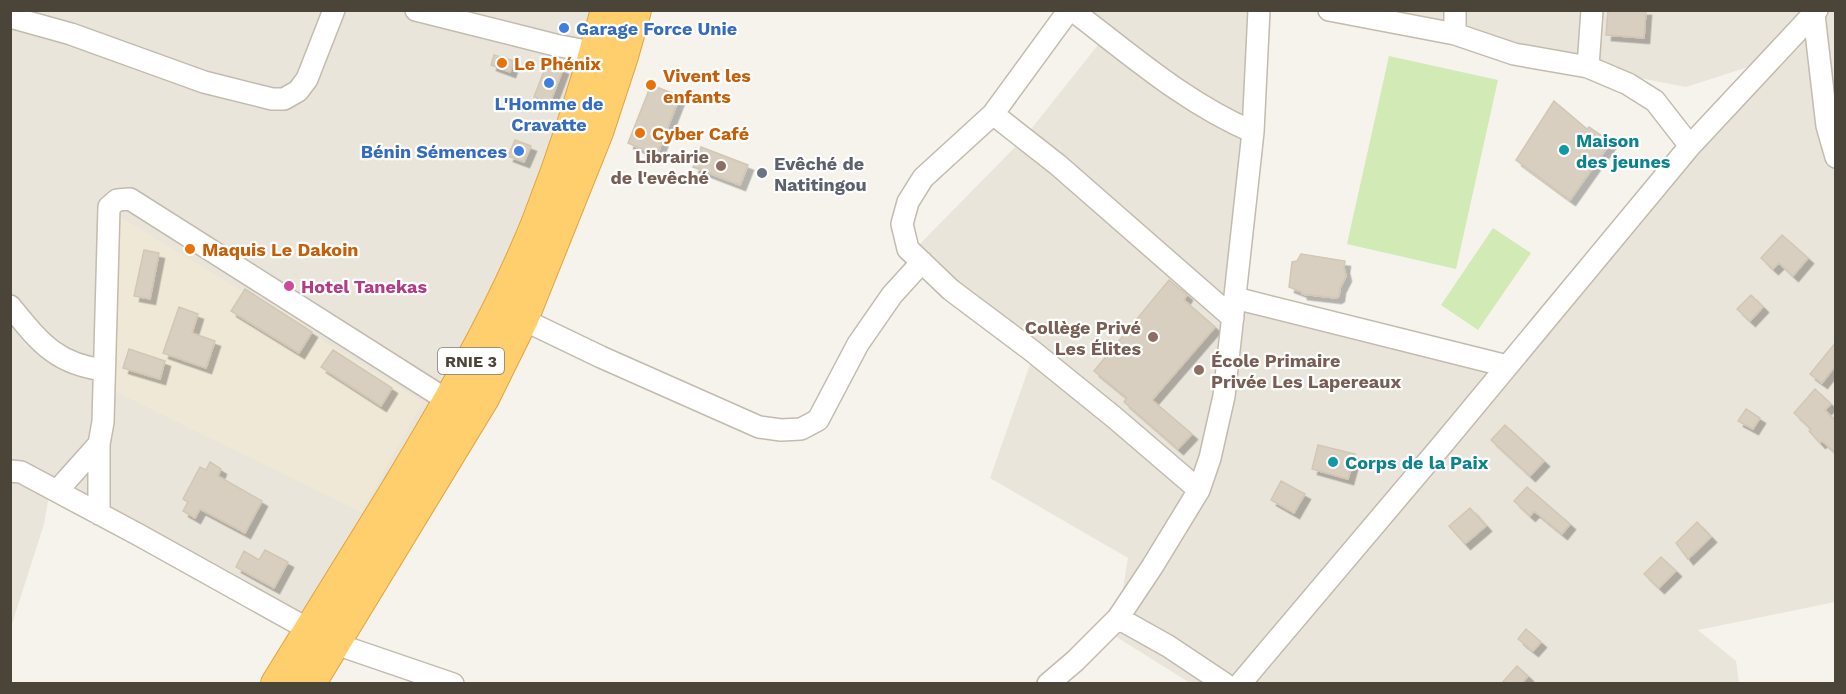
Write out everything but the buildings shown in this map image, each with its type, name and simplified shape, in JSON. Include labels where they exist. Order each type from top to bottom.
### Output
[{"type":"highway","name":"RNIE 3","points":[[277,684],[322,637],[483,398],[522,319],[597,132],[609,55],[607,10]]},
{"type":"highway","name":"RNIE 3","points":[[309,684],[322,637],[450,402],[513,277],[609,55],[635,10]]},
{"type":"street","points":[[10,17],[71,34],[204,82],[272,99],[284,99],[298,91],[307,79],[334,10]]},
{"type":"street","points":[[416,10],[555,45],[609,55]]},
{"type":"street","points":[[1199,490],[1031,350],[951,290],[908,249],[902,224],[908,202],[923,178],[993,114],[1070,10],[1160,78],[1213,113],[1253,132]]},
{"type":"street","points":[[1048,684],[1119,618],[1199,490],[1210,458],[1224,396],[1234,308],[1253,132],[1259,10]]},
{"type":"street","points":[[1329,10],[1455,34],[1514,54],[1588,67],[1628,84],[1655,101],[1690,146]]},
{"type":"street","points":[[1455,10],[1455,34]]},
{"type":"street","points":[[1588,67],[1592,10]]},
{"type":"street","points":[[1816,13],[1830,92],[1827,126],[1836,157]]},
{"type":"street","points":[[1240,684],[1690,146],[1816,13]]},
{"type":"street","points":[[993,114],[1234,308],[1507,366]]},
{"type":"street","points":[[99,514],[99,444],[103,422],[109,207],[117,200],[130,199],[450,402]]},
{"type":"street","points":[[522,319],[601,357],[759,427],[781,430],[801,429],[818,420],[858,344],[892,295],[922,262]]},
{"type":"street","points":[[10,306],[36,339],[57,355],[74,364],[104,370]]},
{"type":"street","points":[[57,492],[99,444]]},
{"type":"street","points":[[10,471],[21,472],[322,637],[453,684]]},
{"type":"street","points":[[1119,618],[1168,646],[1225,684]]},
{"type":"shaded area","points":[[11,11],[606,11],[594,53],[455,385],[308,630],[49,496],[44,524],[11,627]]},
{"type":"shaded area","points":[[1066,11],[1259,11],[1231,297],[1511,361],[1776,58],[1686,87],[1592,69],[1335,11],[1835,11],[1835,602],[1698,630],[1736,661],[1739,683],[1190,683],[1115,636],[1128,558],[990,478],[1034,353],[912,252],[1024,138],[1105,36]]},
{"type":"shaded area","points":[[119,216],[423,402],[361,512],[108,388]]},
{"type":"green space","points":[[1389,56],[1498,80],[1456,269],[1347,244]]},
{"type":"green space","points":[[1493,228],[1531,253],[1478,330],[1441,305]]},
{"type":"place","name":"Garage Force Unie","points":[[564,28]]},
{"type":"place","name":"Le Phénix","points":[[502,63]]},
{"type":"place","name":"L'Homme de Cravatte","points":[[549,83]]},
{"type":"place","name":"Vivent les enfants","points":[[651,85]]},
{"type":"place","name":"Cyber Café","points":[[640,133]]},
{"type":"place","name":"Maison des jeunes","points":[[1564,150]]},
{"type":"place","name":"Bénin Sémences","points":[[519,151]]},
{"type":"place","name":"Librairie de l'evêché","points":[[721,166]]},
{"type":"place","name":"Evêché de Natitingou","points":[[762,173]]},
{"type":"place","name":"Maquis Le Dakoin","points":[[190,249]]},
{"type":"place","name":"Hotel Tanekas","points":[[289,286]]},
{"type":"place","name":"Collège Privé Les Élites","points":[[1153,337]]},
{"type":"place","name":"École Primaire Privée Les Lapereaux","points":[[1199,370]]},
{"type":"place","name":"Corps de la Paix","points":[[1333,462]]}]
